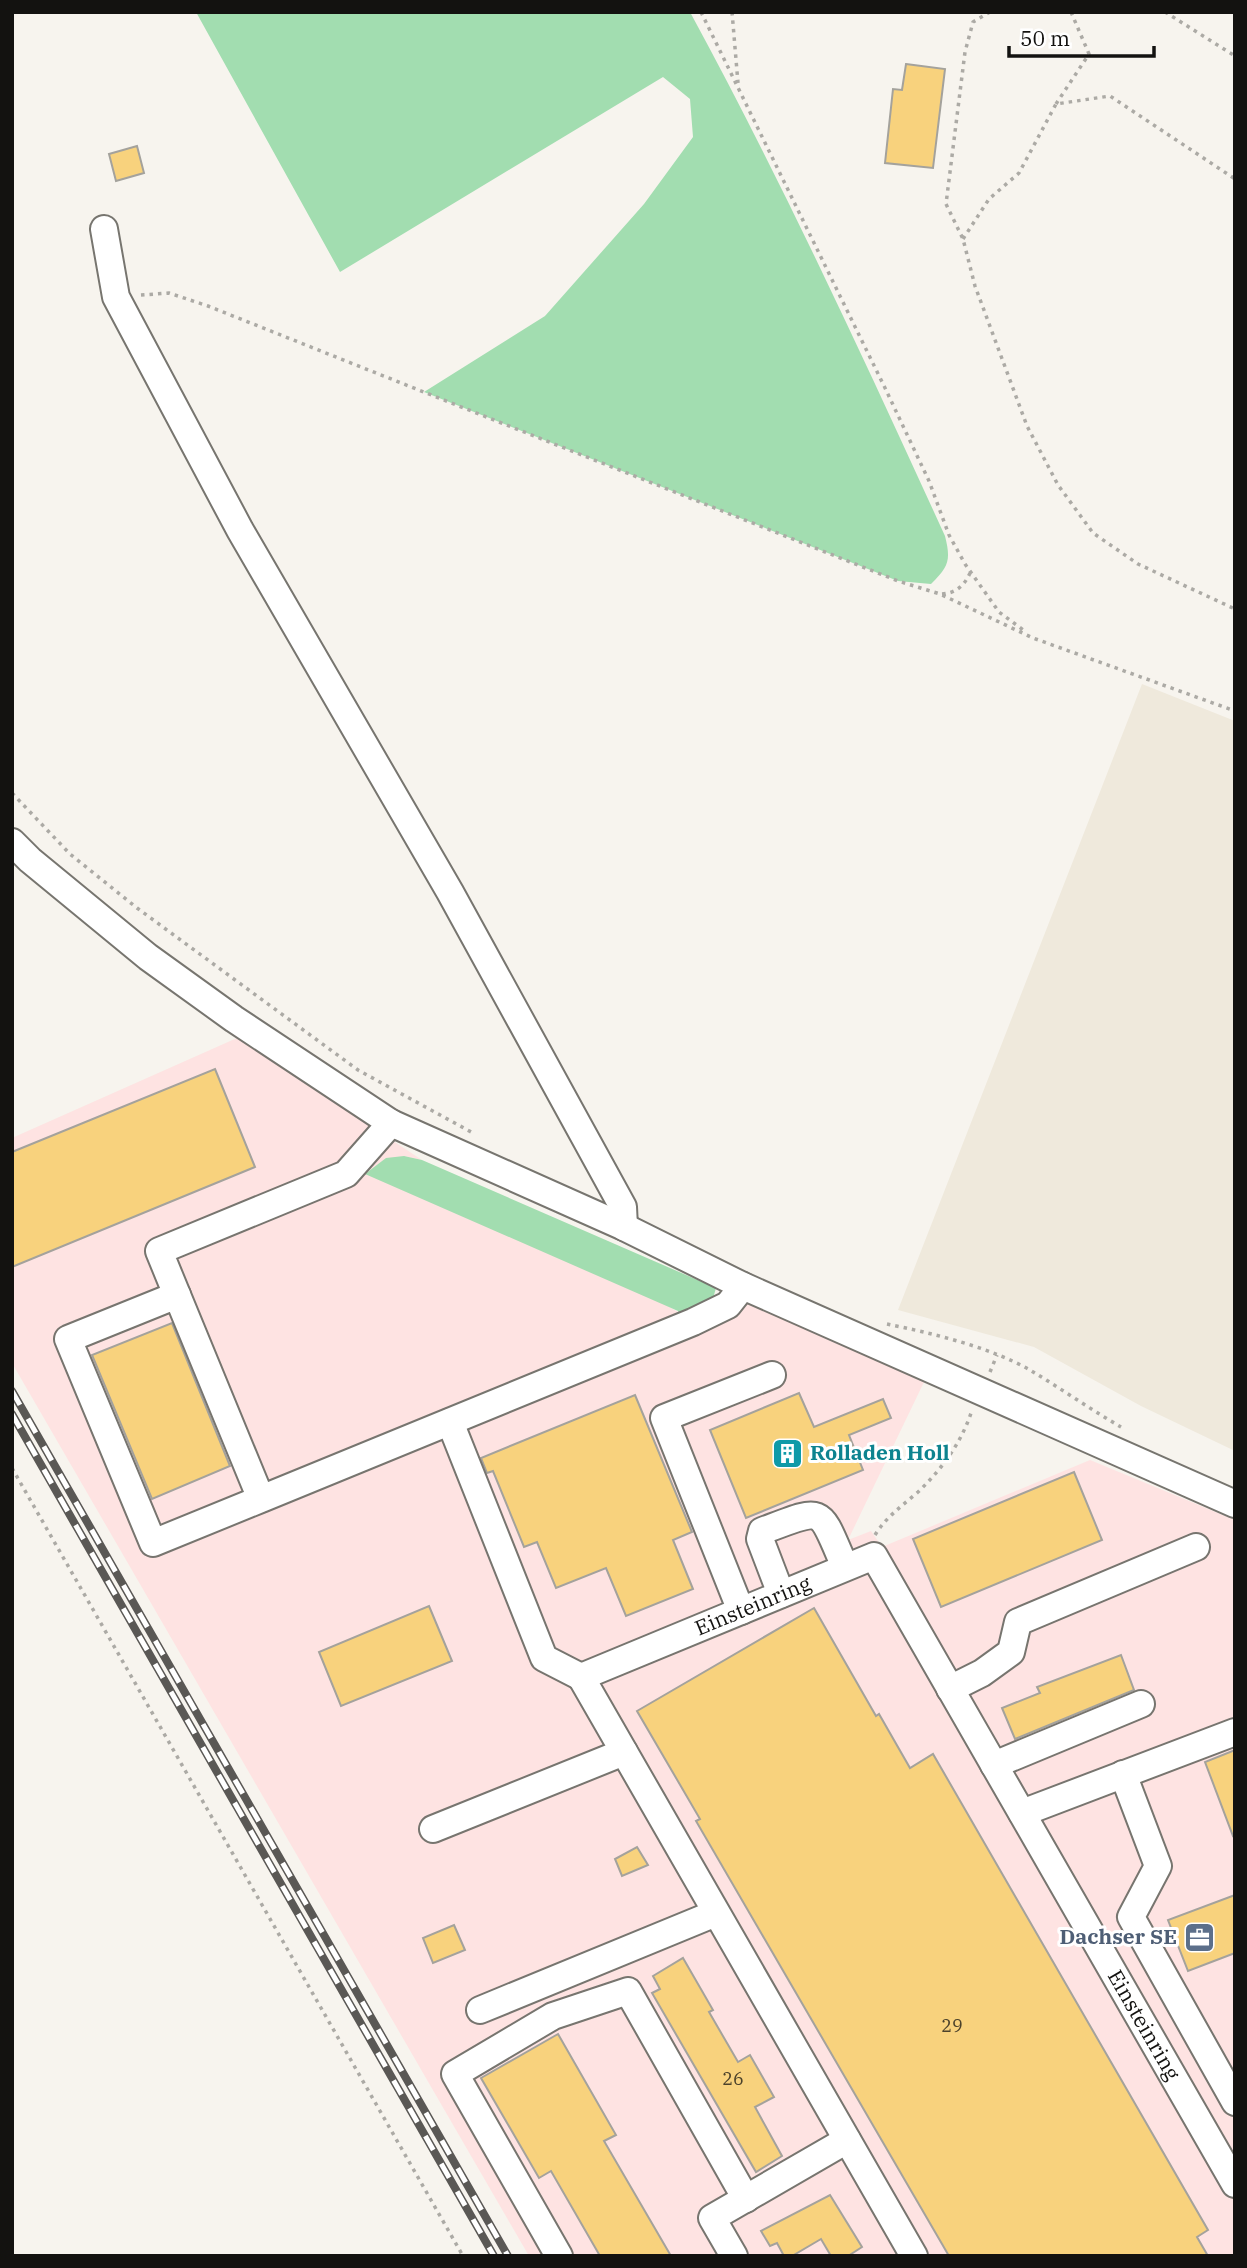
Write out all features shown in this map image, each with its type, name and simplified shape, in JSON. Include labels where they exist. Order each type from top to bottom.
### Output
[{"type":"street","points":[[104,229],[116,297],[240,530],[450,892],[623,1208],[624,1227]]},
{"type":"street","points":[[12,842],[30,860],[148,957],[234,1019],[391,1123],[624,1227],[743,1286],[1235,1504]]},
{"type":"street","points":[[261,1499],[159,1251],[346,1174],[391,1123]]},
{"type":"street","points":[[177,1295],[68,1339],[153,1543],[693,1322],[728,1305],[743,1286]]},
{"type":"street","points":[[741,1611],[664,1418],[772,1375]]},
{"type":"street","points":[[450,1422],[544,1658],[580,1677],[914,2256]]},
{"type":"street","points":[[781,1594],[760,1539],[762,1531],[806,1515],[817,1515],[824,1520],[845,1567]]},
{"type":"street","points":[[950,1689],[982,1674],[1011,1652],[1018,1622],[1196,1547]]},
{"type":"street","name":"Einsteinring","points":[[580,1677],[874,1556],[1235,2184]]},
{"type":"street","points":[[994,1765],[1141,1704]]},
{"type":"street","points":[[1022,1813],[1235,1732]]},
{"type":"street","points":[[433,1829],[624,1752]]},
{"type":"street","points":[[1123,1774],[1158,1866],[1131,1917],[1235,2102]]},
{"type":"street","points":[[480,2010],[716,1913]]},
{"type":"street","points":[[559,2256],[455,2074],[553,2016],[628,1991],[746,2199]]},
{"type":"street","points":[[734,2256],[712,2218],[847,2140]]},
{"type":"path","points":[[701,12],[907,435],[950,535],[970,573],[999,612],[1033,638]]},
{"type":"path","points":[[732,12],[738,86]]},
{"type":"path","points":[[990,12],[972,22],[965,52],[946,204],[963,239],[975,286],[1027,426],[1058,485],[1093,533],[1138,564],[1235,609]]},
{"type":"path","points":[[963,239],[989,199],[1019,173],[1056,104],[1089,54],[1071,12]]},
{"type":"path","points":[[1166,12],[1235,56]]},
{"type":"path","points":[[1056,104],[1110,96],[1235,179]]},
{"type":"path","points":[[116,297],[169,293],[208,306],[898,581],[940,594],[1033,638],[1235,711]]},
{"type":"path","points":[[940,594],[953,593],[967,580],[970,573]]},
{"type":"path","points":[[987,1379],[998,1355]]},
{"type":"path","points":[[874,1556],[874,1537],[883,1523],[943,1465],[960,1440],[973,1408]]},
{"type":"path","points":[[12,1468],[463,2256]]},
{"type":"shaded area","points":[[1142,684],[1235,721],[1235,1451],[1141,1406],[1034,1347],[898,1310]]},
{"type":"shaded area","points":[[237,1038],[422,1160],[404,1156],[678,1312],[682,1323],[736,1296],[924,1382],[848,1540],[871,1531],[882,1547],[1090,1460],[1235,1520],[1235,2256],[529,2256],[12,1363],[12,1138]]},
{"type":"green space","points":[[196,12],[690,12],[790,206],[945,536],[948,557],[942,572],[931,584],[898,581],[424,392],[545,316],[644,204],[693,137],[690,99],[663,77],[340,272]]},
{"type":"green space","points":[[404,1156],[422,1160],[716,1288],[710,1309],[682,1323],[678,1311],[365,1174],[386,1158]]},
{"type":"building","points":[[906,64],[945,69],[933,168],[885,163],[893,89],[902,90]]},
{"type":"building","points":[[137,146],[144,173],[116,181],[109,154]]},
{"type":"building","points":[[215,1069],[255,1167],[12,1267],[12,1152]]},
{"type":"building","points":[[172,1323],[230,1466],[152,1499],[92,1355]]},
{"type":"building","name":"Rolladen Holl","points":[[799,1393],[814,1427],[883,1399],[891,1418],[849,1435],[863,1470],[746,1518],[710,1430]]},
{"type":"building","points":[[635,1395],[692,1532],[673,1540],[693,1589],[626,1616],[606,1568],[556,1588],[537,1542],[524,1547],[493,1471],[487,1473],[481,1458]]},
{"type":"building","points":[[1074,1472],[1102,1540],[941,1607],[913,1539]]},
{"type":"building","points":[[429,1606],[452,1661],[341,1706],[319,1652]]},
{"type":"building","points":[[814,1608],[876,1716],[879,1714],[910,1768],[933,1754],[1208,2230],[1197,2237],[1208,2256],[949,2256],[696,1821],[700,1819],[637,1711]]},
{"type":"building","points":[[1121,1655],[1134,1690],[1015,1739],[1002,1708],[1040,1693],[1037,1687]]},
{"type":"building","points":[[1235,1750],[1235,1835],[1233,1836],[1205,1762]]},
{"type":"building","points":[[637,1847],[648,1865],[622,1876],[615,1859]]},
{"type":"building","points":[[1235,1895],[1235,1953],[1188,1971],[1168,1920]]},
{"type":"building","points":[[454,1925],[465,1950],[433,1963],[423,1938]]},
{"type":"building","points":[[683,1958],[713,2010],[709,2012],[738,2062],[750,2055],[774,2097],[755,2107],[782,2156],[756,2172],[652,1993],[660,1989],[653,1976]]},
{"type":"building","points":[[558,2034],[616,2135],[604,2141],[671,2256],[600,2256],[551,2171],[539,2178],[481,2078]]},
{"type":"building","points":[[830,2195],[862,2247],[848,2256],[831,2256],[821,2239],[792,2256],[784,2256],[777,2243],[770,2246],[761,2231]]},
{"type":"railway","points":[[12,1391],[508,2256]]},
{"type":"railway","points":[[12,1414],[494,2256]]},
{"type":"place","name":"Rolladen Holl","points":[[787,1453]]},
{"type":"place","name":"Dachser SE","points":[[1200,1937]]}]
